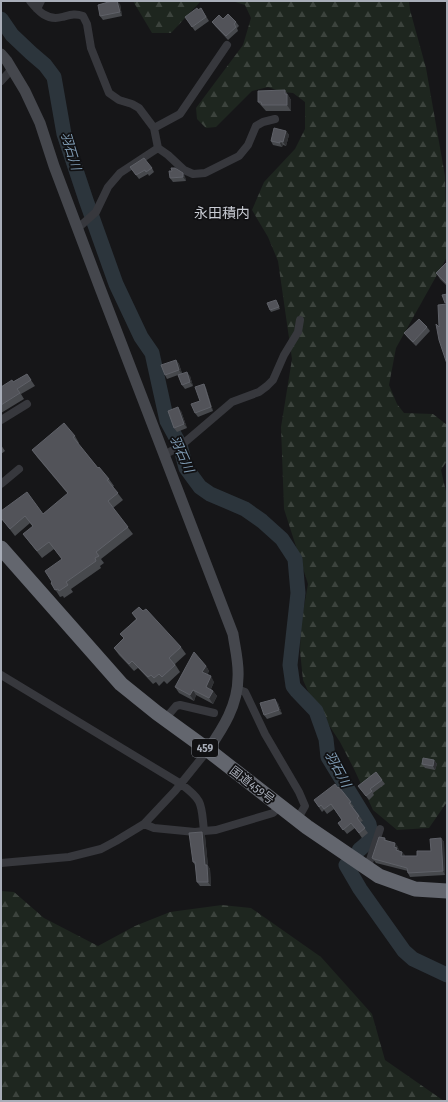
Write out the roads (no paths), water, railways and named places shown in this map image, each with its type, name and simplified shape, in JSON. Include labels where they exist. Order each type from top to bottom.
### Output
[{"type":"highway","name":"国道459号","points":[[1,548],[121,684],[165,719],[208,750],[297,820],[367,869],[379,876],[415,889],[447,891]]},
{"type":"street","points":[[30,1],[39,5],[48,17],[60,18],[77,14],[83,16],[87,24],[91,48],[109,92],[119,100],[139,108],[154,128],[158,148],[184,170],[193,174],[205,173],[239,156],[248,145],[256,126],[263,122],[275,119]]},
{"type":"street","points":[[154,128],[180,114],[227,45]]},
{"type":"street","points":[[1,54],[12,69],[40,123],[54,166],[233,634],[238,677],[235,701],[225,726],[181,784],[144,824],[101,848],[84,854],[53,859],[1,862]]},
{"type":"street","points":[[1,81],[12,69]]},
{"type":"street","points":[[78,228],[93,215],[108,187],[120,173],[158,148]]},
{"type":"street","points":[[164,455],[184,443],[232,402],[259,392],[273,380],[284,355],[298,332],[300,320]]},
{"type":"street","points":[[1,420],[27,404]]},
{"type":"street","points":[[1,484],[19,470]]},
{"type":"street","points":[[1,675],[181,784],[198,799],[201,806],[204,831]]},
{"type":"street","points":[[237,689],[245,692],[265,734],[299,792],[305,806],[297,820]]},
{"type":"street","points":[[165,719],[176,706],[180,705],[214,713]]},
{"type":"street","points":[[144,824],[154,828],[195,832],[216,830],[273,814],[280,806]]},
{"type":"street","points":[[367,869],[380,829]]},
{"type":"waterway","name":"羽石川","points":[[1,19],[12,35],[45,65],[54,77],[64,134],[86,200],[116,284],[141,337],[152,353],[167,421],[180,445],[186,468],[200,487],[210,494],[245,509],[262,521],[282,539],[295,559],[298,593],[290,665],[293,686],[316,711],[326,739],[328,757],[369,824],[371,833],[370,839],[359,850]]},
{"type":"waterway","name":"羽石川","points":[[346,865],[360,889],[404,951],[413,959],[447,975]]},
{"type":"district","name":"永田積内","points":[[222,213]]}]
